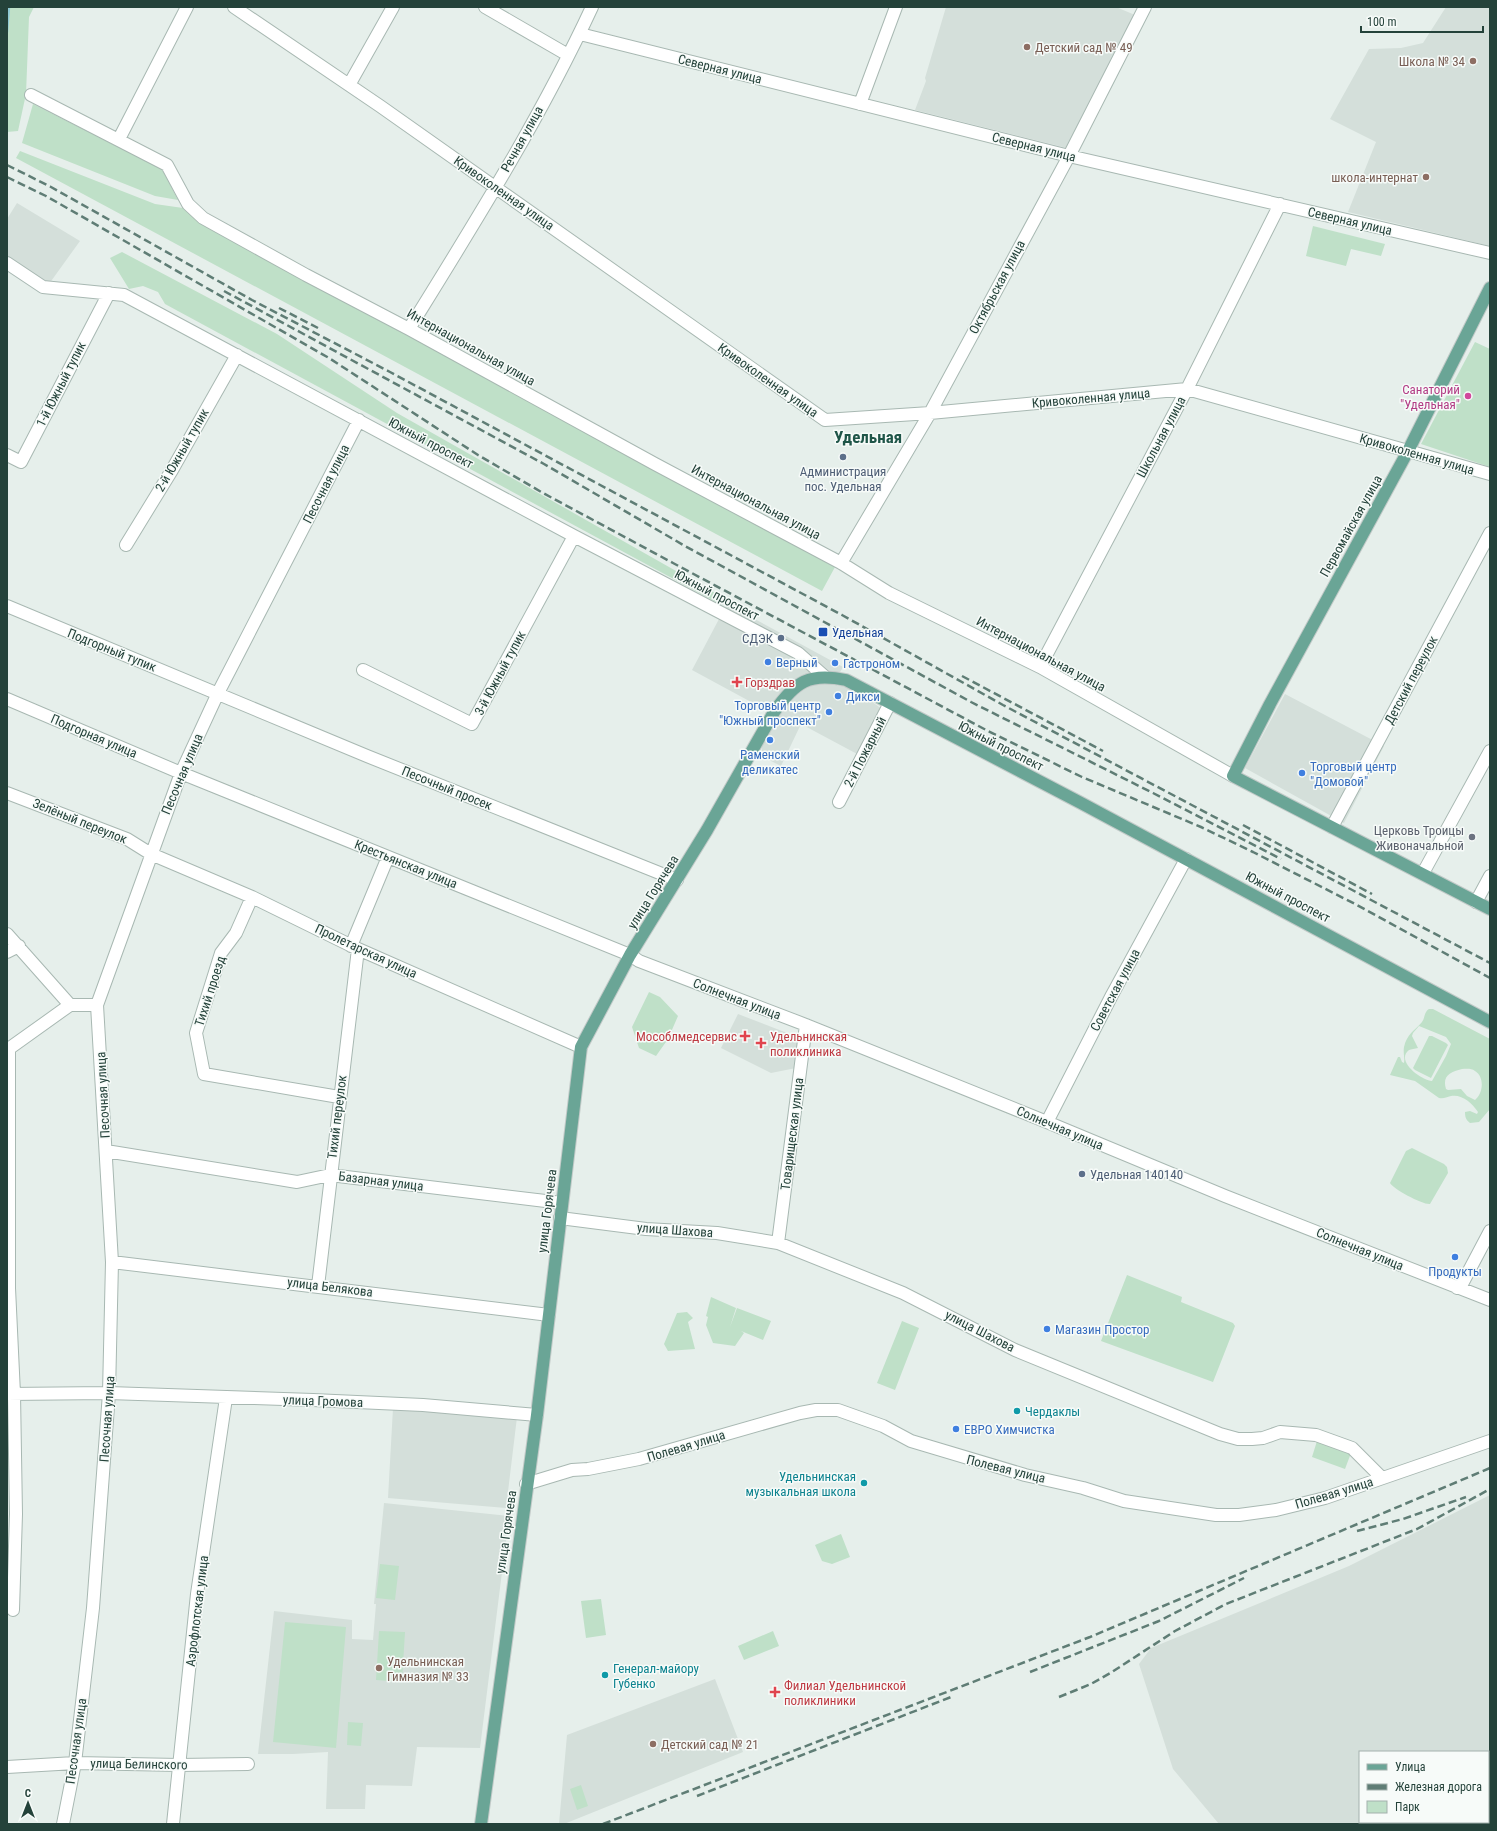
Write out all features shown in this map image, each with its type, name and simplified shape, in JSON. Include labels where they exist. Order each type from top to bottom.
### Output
[{"type":"main road","name":"Первомайская улица","points":[[1233,776],[1270,704],[1408,451],[1490,288]]},
{"type":"main road","name":"Южный проспект","points":[[824,676],[846,680],[1186,859],[1490,1022]]},
{"type":"main road","name":"улица Горячева","points":[[481,1824],[526,1484],[537,1415],[581,1047],[630,955],[677,880],[781,701],[799,685],[808,680],[824,676]]},
{"type":"main road","name":"Интернациональная улица","points":[[1233,776],[1490,909]]},
{"type":"street","points":[[119,139],[187,7]]},
{"type":"street","name":"Кривоколенная улица","points":[[234,7],[349,85],[825,420],[930,413],[1187,389],[1490,474]]},
{"type":"street","points":[[349,85],[392,7]]},
{"type":"street","points":[[485,7],[568,55]]},
{"type":"street","name":"Речная улица","points":[[409,329],[496,188],[580,34],[592,7]]},
{"type":"street","points":[[860,104],[896,7]]},
{"type":"street","name":"Октябрьская улица","points":[[841,563],[930,413],[1069,156],[1145,7]]},
{"type":"street","name":"Северная улица","points":[[580,34],[1069,156],[1490,253]]},
{"type":"street","name":"Интернациональная улица","points":[[31,95],[119,139],[166,165],[188,204],[203,218],[306,275],[409,329],[641,457],[841,563],[889,593],[1040,667],[1233,776]]},
{"type":"street","name":"Школьная улица","points":[[1040,667],[1187,389],[1280,204]]},
{"type":"street","name":"Южный проспект","points":[[7,263],[43,287],[124,295],[237,354],[574,536],[798,653],[824,676]]},
{"type":"street","name":"1-й Южный тупик","points":[[7,455],[21,462],[109,293]]},
{"type":"street","name":"2-й Южный тупик","points":[[126,545],[172,470],[237,354]]},
{"type":"street","name":"Песочная улица","points":[[63,1824],[74,1763],[93,1608],[109,1393],[112,1262],[97,1004],[181,773],[218,693],[359,420]]},
{"type":"street","name":"Детский переулок","points":[[1332,827],[1490,533]]},
{"type":"street","name":"3-й Южный тупик","points":[[363,670],[472,724],[574,536]]},
{"type":"street","name":"Подгорный тупик","points":[[7,606],[218,693]]},
{"type":"street","name":"Песочный просек","points":[[218,693],[367,756],[677,880]]},
{"type":"street","name":"Подгорная улица","points":[[7,699],[181,773]]},
{"type":"street","name":"2-й Пожарный","points":[[839,802],[890,703]]},
{"type":"street","points":[[1423,873],[1490,751]]},
{"type":"street","name":"Крестьянская улица","points":[[181,773],[630,955]]},
{"type":"street","name":"Зелёный переулок","points":[[7,792],[127,839],[151,854]]},
{"type":"street","name":"Пролетарская улица","points":[[151,854],[252,897],[355,947],[581,1047]]},
{"type":"street","name":"Тихий переулок","points":[[318,1286],[355,947],[388,857]]},
{"type":"street","name":"Советская улица","points":[[1047,1122],[1112,995],[1186,859]]},
{"type":"street","points":[[1476,902],[1490,876]]},
{"type":"street","name":"Тихий проезд","points":[[252,897],[236,933],[221,953],[196,1033],[204,1074],[339,1097]]},
{"type":"street","points":[[7,934],[70,1004]]},
{"type":"street","points":[[7,952],[19,946]]},
{"type":"street","name":"Солнечная улица","points":[[630,955],[645,963],[806,1025],[1047,1122],[1225,1196],[1456,1288],[1490,1300]]},
{"type":"street","points":[[14,1610],[16,1514],[10,1394],[8,1050],[70,1004],[97,1004]]},
{"type":"street","name":"Товарищеская улица","points":[[778,1243],[806,1025]]},
{"type":"street","name":"Базарная улица","points":[[106,1151],[297,1182],[330,1175],[562,1203]]},
{"type":"street","name":"улица Шахова","points":[[560,1218],[646,1230],[717,1233],[778,1243],[903,1293],[1019,1351],[1220,1434],[1238,1439],[1263,1438],[1280,1432],[1316,1435],[1352,1448],[1382,1478]]},
{"type":"street","points":[[1456,1288],[1462,1284],[1490,1231]]},
{"type":"street","name":"улица Белякова","points":[[112,1262],[549,1315]]},
{"type":"street","name":"улица Громова","points":[[10,1394],[109,1393],[423,1405],[537,1415]]},
{"type":"street","name":"Аэрофлотская улица","points":[[173,1824],[198,1594],[226,1398]]},
{"type":"street","name":"Полевая улица","points":[[526,1484],[572,1470],[588,1469],[639,1459],[800,1413],[838,1410],[883,1426],[911,1441],[1025,1475],[1083,1488],[1124,1500],[1197,1513],[1239,1515],[1276,1510],[1325,1498],[1490,1441]]},
{"type":"street","name":"улица Белинского","points":[[7,1767],[74,1763],[179,1765],[248,1764]]},
{"type":"shaded area","name":"Детский сад № 49","points":[[946,7],[1116,7],[1135,15],[1067,148],[915,110],[926,81],[925,78]]},
{"type":"shaded area","name":"школа-интернат","points":[[1446,7],[1490,7],[1490,246],[1348,212],[1376,142],[1330,119],[1369,49],[1401,48],[1423,43]]},
{"type":"shaded area","points":[[17,203],[80,241],[49,284],[7,257],[7,219]]},
{"type":"shaded area","points":[[727,604],[843,667],[838,676],[837,686],[846,686],[858,692],[882,709],[859,755],[801,724],[781,766],[761,756],[766,710],[692,670]]},
{"type":"shaded area","points":[[1285,694],[1384,746],[1344,823],[1245,768]]},
{"type":"shaded area","name":"Удельнинская поликлиника","points":[[738,1014],[800,1038],[796,1068],[771,1073],[721,1048]]},
{"type":"shaded area","points":[[393,1408],[517,1417],[506,1508],[388,1498]]},
{"type":"shaded area","points":[[1490,1495],[1490,1824],[1219,1824],[1173,1769],[1139,1664],[1151,1648],[1349,1566]]},
{"type":"shaded area","name":"Удельнинская Гимназия № 33","points":[[384,1503],[509,1516],[480,1748],[417,1747],[412,1786],[366,1785],[365,1809],[326,1809],[328,1752],[258,1754],[274,1611],[352,1620],[352,1639],[373,1640],[376,1604],[374,1604]]},
{"type":"shaded area","name":"Детский сад № 21","points":[[715,1679],[743,1752],[564,1824],[559,1824],[567,1735]]},
{"type":"green space","points":[[7,7],[34,7],[29,17],[26,94],[18,131],[7,132]]},
{"type":"green space","points":[[33,104],[162,169],[178,200],[155,196],[22,143]]},
{"type":"green space","points":[[20,151],[155,204],[183,208],[198,222],[835,567],[822,591],[16,158]]},
{"type":"green space","points":[[1313,226],[1385,244],[1381,256],[1351,249],[1346,266],[1306,256]]},
{"type":"green space","points":[[122,252],[277,334],[397,413],[722,597],[718,603],[165,304],[158,292],[143,286],[129,289],[110,258]]},
{"type":"green space","name":"Санаторий \"Удельная\"","points":[[1475,342],[1490,349],[1490,467],[1421,444]]},
{"type":"green space","points":[[649,992],[660,997],[678,1016],[668,1039],[656,1056],[639,1048],[632,1027]]},
{"type":"green space","points":[[1433,1009],[1490,1039],[1490,1109],[1479,1122],[1470,1123],[1467,1120],[1465,1112],[1470,1111],[1477,1114],[1478,1112],[1470,1102],[1463,1098],[1459,1096],[1451,1096],[1439,1098],[1415,1081],[1390,1075],[1398,1057],[1400,1057],[1404,1063],[1405,1043],[1411,1033],[1424,1019],[1427,1010]],"holes":[[[1419,1026],[1446,1037],[1451,1044],[1432,1081],[1416,1074],[1407,1064],[1405,1059],[1409,1050],[1418,1048],[1412,1036]],[[1462,1069],[1473,1070],[1478,1074],[1482,1081],[1480,1094],[1475,1100],[1467,1096],[1461,1089],[1446,1089],[1445,1081],[1448,1075]]]},
{"type":"green space","points":[[1429,1036],[1432,1036],[1448,1045],[1431,1078],[1413,1068]]},
{"type":"green space","points":[[1412,1148],[1444,1164],[1447,1167],[1448,1173],[1430,1204],[1426,1204],[1408,1196],[1392,1186],[1390,1183],[1406,1151]]},
{"type":"green space","points":[[1127,1275],[1182,1297],[1181,1302],[1233,1323],[1235,1326],[1213,1382],[1101,1341]]},
{"type":"green space","points":[[711,1297],[736,1308],[730,1327],[737,1308],[771,1321],[763,1340],[741,1331],[744,1333],[735,1346],[713,1343],[706,1325],[708,1317],[706,1316]]},
{"type":"green space","points":[[687,1312],[693,1318],[688,1322],[695,1349],[668,1351],[664,1344],[677,1313]]},
{"type":"green space","points":[[902,1321],[919,1328],[895,1390],[877,1383]]},
{"type":"green space","points":[[1317,1441],[1351,1453],[1345,1469],[1312,1457]]},
{"type":"green space","points":[[841,1534],[850,1557],[832,1564],[822,1561],[815,1545]]},
{"type":"green space","points":[[380,1564],[399,1566],[395,1600],[376,1598]]},
{"type":"green space","points":[[601,1599],[606,1635],[586,1638],[581,1601]]},
{"type":"green space","points":[[285,1622],[346,1627],[336,1748],[273,1742]]},
{"type":"green space","points":[[379,1631],[405,1632],[402,1682],[376,1680]]},
{"type":"green space","points":[[773,1631],[779,1646],[744,1660],[738,1646]]},
{"type":"green space","points":[[348,1722],[363,1723],[361,1746],[347,1745]]},
{"type":"green space","points":[[581,1785],[588,1806],[577,1810],[570,1789]]},
{"type":"waterway","points":[[7,32],[9,7]]},
{"type":"railway","points":[[7,165],[51,187],[252,300],[390,372],[842,615],[1003,705],[1490,963]]},
{"type":"railway","points":[[7,177],[46,196],[329,358],[478,455],[543,493],[988,731],[1082,777],[1201,827],[1253,852],[1357,905],[1490,978]]},
{"type":"railway","points":[[224,291],[544,464],[685,546],[971,702],[1281,859]]},
{"type":"railway","points":[[279,308],[318,328]]},
{"type":"railway","points":[[962,676],[1103,751]]},
{"type":"railway","points":[[1243,825],[1372,894]]},
{"type":"railway","points":[[603,1824],[1090,1637],[1490,1468]]},
{"type":"railway","points":[[1059,1697],[1091,1684],[1175,1631],[1226,1604],[1417,1529],[1490,1489]]},
{"type":"railway","points":[[1357,1531],[1403,1519],[1466,1497]]},
{"type":"railway","points":[[1030,1672],[1159,1621],[1244,1578]]},
{"type":"railway","points":[[697,1796],[951,1697]]},
{"type":"place","name":"Детский сад № 49","points":[[1027,47]]},
{"type":"place","name":"Школа № 34","points":[[1473,61]]},
{"type":"place","name":"школа-интернат","points":[[1426,177]]},
{"type":"place","name":"Санаторий \"Удельная\"","points":[[1468,396]]},
{"type":"place","name":"Администрация пос. Удельная","points":[[843,457]]},
{"type":"place","name":"Удельная","points":[[823,632]]},
{"type":"place","name":"СДЭК","points":[[781,638]]},
{"type":"place","name":"Верный","points":[[768,662]]},
{"type":"place","name":"Гастроном","points":[[835,663]]},
{"type":"place","name":"Горздрав","points":[[737,682]]},
{"type":"place","name":"Дикси","points":[[838,696]]},
{"type":"place","name":"Торговый центр \"Южный проспект\"","points":[[829,712]]},
{"type":"place","name":"Раменский деликатес","points":[[770,740]]},
{"type":"place","name":"Торговый центр \"Домовой\"","points":[[1302,773]]},
{"type":"place","name":"Церковь Троицы Живоначальной","points":[[1472,837]]},
{"type":"place","name":"Мособлмедсервис","points":[[745,1036]]},
{"type":"place","name":"Удельнинская поликлиника","points":[[761,1043]]},
{"type":"place","name":"Удельная 140140","points":[[1082,1174]]},
{"type":"place","name":"Продукты","points":[[1455,1257]]},
{"type":"place","name":"Магазин Простор","points":[[1047,1329]]},
{"type":"place","name":"Чердаклы","points":[[1017,1411]]},
{"type":"place","name":"ЕВРО Химчистка","points":[[956,1429]]},
{"type":"place","name":"Удельнинская музыкальная школа","points":[[864,1483]]},
{"type":"place","name":"Удельнинская Гимназия № 33","points":[[379,1668]]},
{"type":"place","name":"Генерал-майору Губенко","points":[[605,1675]]},
{"type":"place","name":"Филиал Удельнинской поликлиники","points":[[775,1692]]},
{"type":"place","name":"Детский сад № 21","points":[[653,1744]]},
{"type":"district","name":"Удельная","points":[[868,437]]}]
